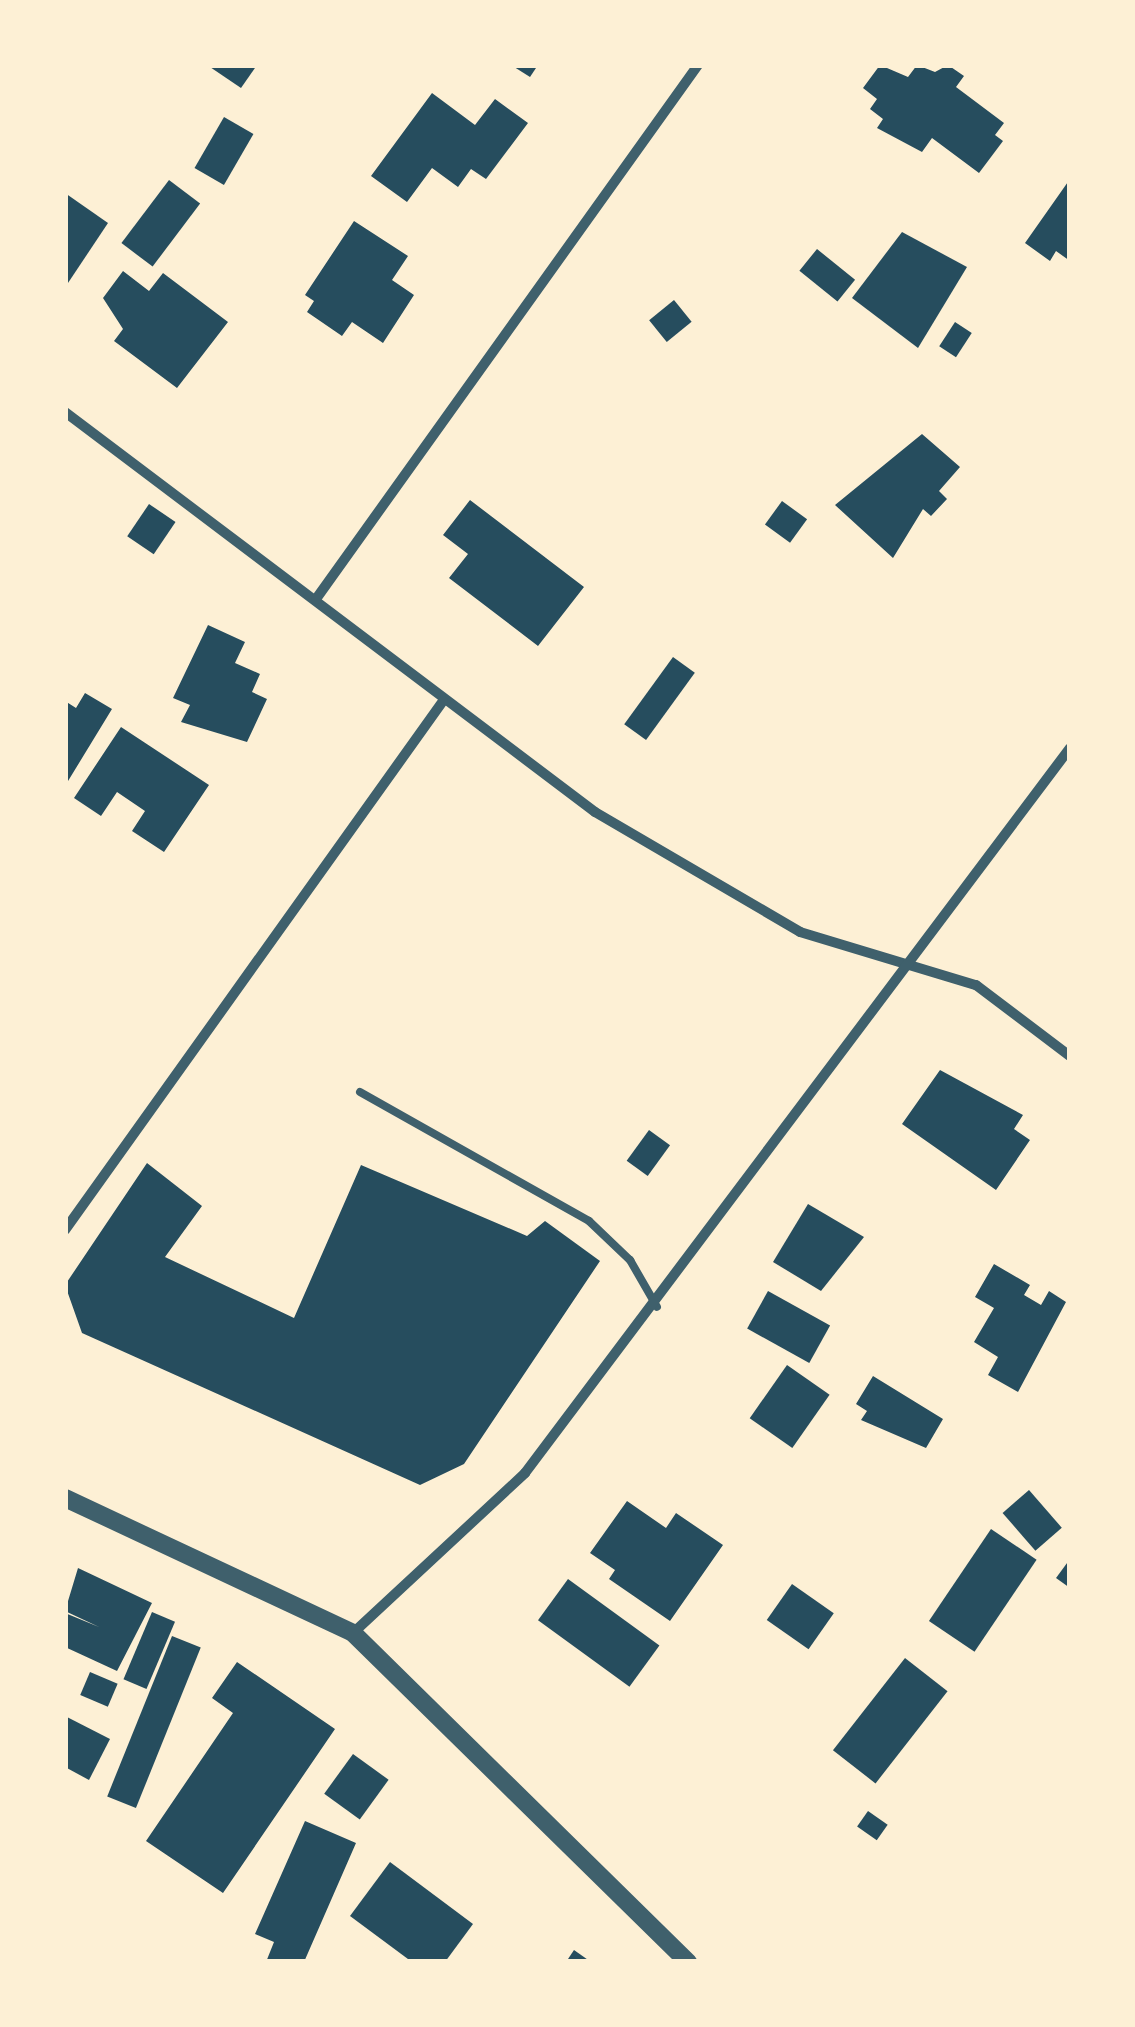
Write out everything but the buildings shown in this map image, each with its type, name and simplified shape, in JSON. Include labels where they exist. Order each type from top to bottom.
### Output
[{"type":"street","points":[[316,599],[698,65]]},
{"type":"street","points":[[65,412],[316,599],[443,702],[595,812],[800,932],[976,985],[1070,1056]]},
{"type":"street","points":[[65,1230],[443,702]]},
{"type":"street","points":[[353,1633],[479,1524],[657,1306],[1070,748]]},
{"type":"street","points":[[65,1498],[353,1633],[688,1962]]},
{"type":"lane","points":[[360,1092],[589,1221],[630,1260],[657,1306]]}]
